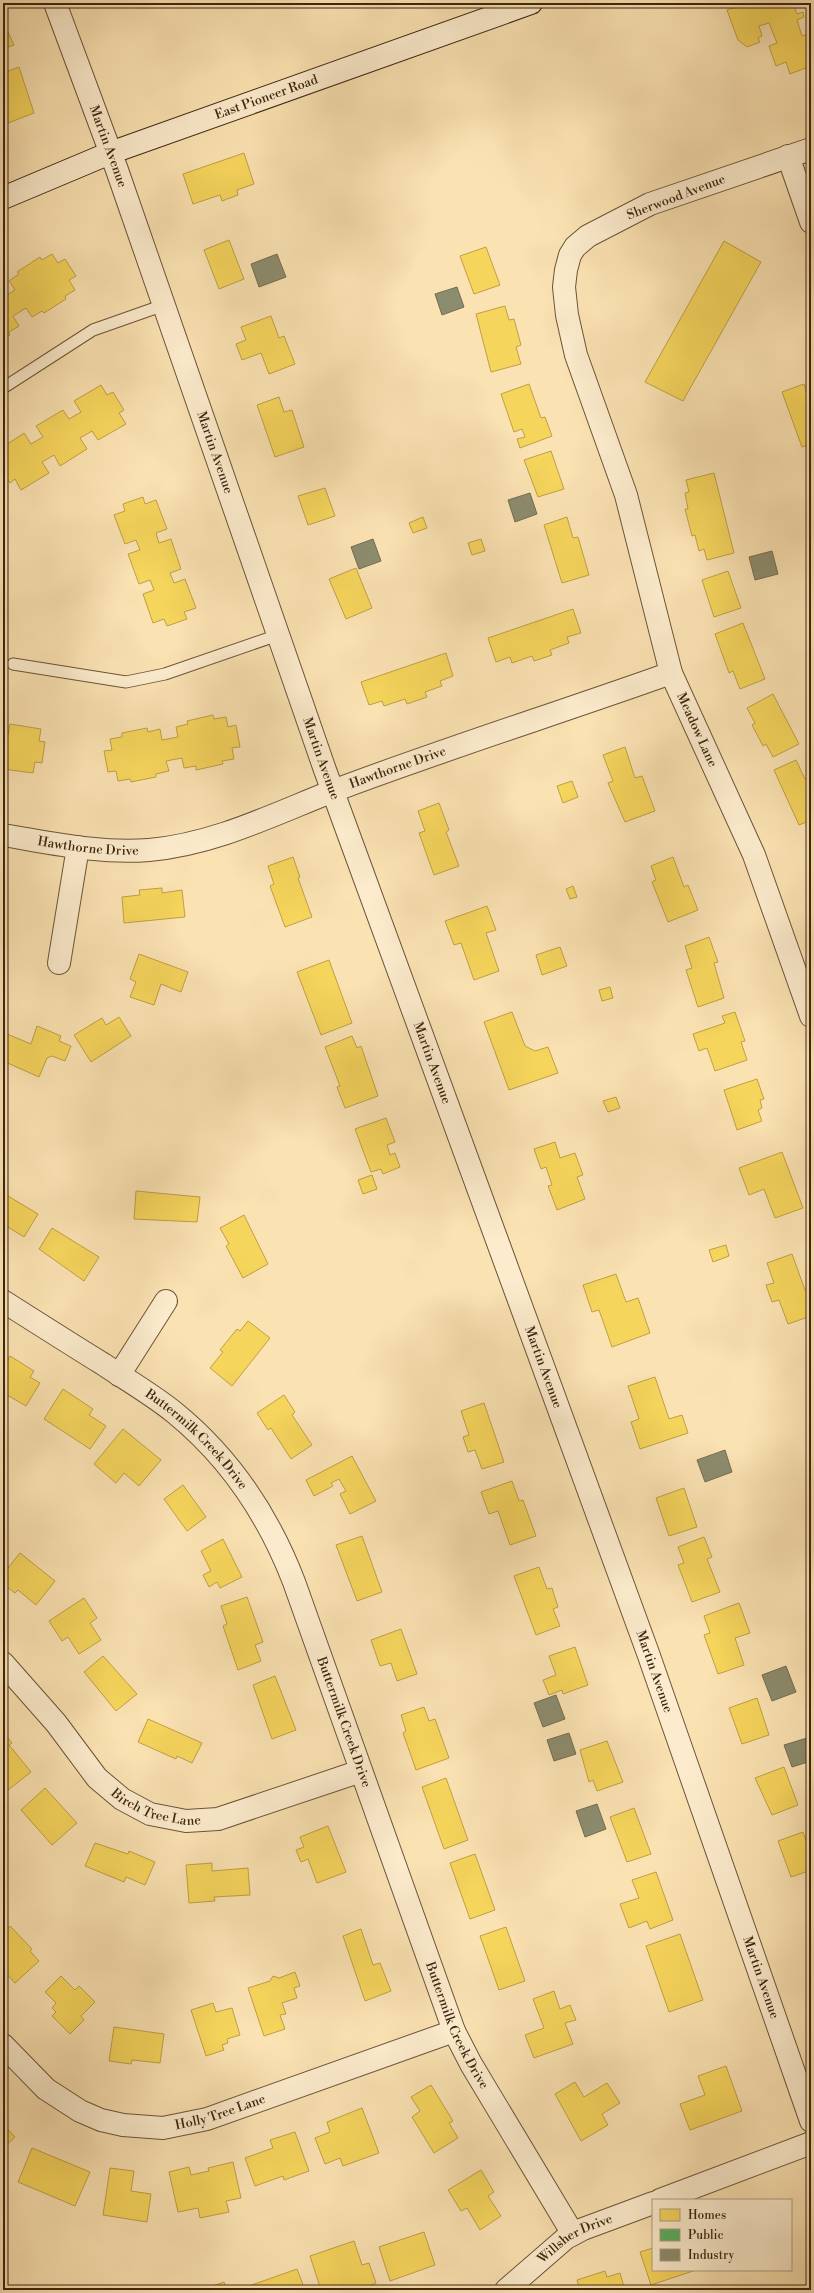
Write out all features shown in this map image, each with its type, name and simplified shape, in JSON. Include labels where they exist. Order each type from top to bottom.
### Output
[{"type":"street","name":"Martin Avenue","points":[[55,3],[164,305],[332,792],[648,1653],[811,2122]]},
{"type":"street","name":"East Pioneer Road","points":[[3,198],[110,153],[531,3]]},
{"type":"street","name":"Sherwood Avenue","points":[[605,438],[576,355],[567,315],[564,287],[566,270],[575,247],[588,236],[650,204],[811,149]]},
{"type":"street","points":[[788,156],[811,222]]},
{"type":"street","name":"Meadow Lane","points":[[605,438],[626,495],[671,673],[754,855],[811,1016]]},
{"type":"street","name":"Hawthorne Drive","points":[[3,835],[96,851],[148,850],[207,840],[242,829],[332,792],[671,673]]},
{"type":"street","points":[[58,963],[78,847]]},
{"type":"street","name":"Buttermilk Creek Drive","points":[[3,1301],[160,1402],[196,1432],[232,1471],[263,1515],[287,1564],[454,2031],[471,2064],[573,2234]]},
{"type":"street","points":[[119,1375],[166,1301]]},
{"type":"street","name":"Birch Tree Lane","points":[[3,1663],[56,1723],[97,1778],[122,1799],[150,1814],[186,1821],[218,1819],[361,1771]]},
{"type":"street","name":"Holly Tree Lane","points":[[3,2045],[46,2089],[80,2111],[123,2125],[163,2128],[207,2119],[454,2031]]},
{"type":"street","points":[[663,2199],[811,2143]]},
{"type":"street","name":"Willsher Drive","points":[[506,2290],[554,2246],[573,2234],[652,2203]]},
{"type":"lane","points":[[3,388],[93,330],[164,305]]},
{"type":"lane","points":[[13,664],[126,682],[165,674],[278,635]]},
{"type":"building: Homes","points":[[747,3],[793,3],[797,14],[803,12],[804,17],[797,20],[802,36],[810,33],[811,53],[808,54],[811,66],[790,74],[786,62],[776,66],[769,46],[777,43],[769,23],[759,26],[762,36],[758,38],[760,42],[747,47],[738,40],[727,10]]},
{"type":"building: Homes","points":[[3,21],[14,45],[3,49]]},
{"type":"building: Homes","points":[[19,67],[34,113],[3,125],[3,73]]},
{"type":"building: Homes","points":[[244,153],[254,184],[237,190],[238,195],[222,201],[220,195],[193,204],[183,174]]},
{"type":"building: Homes","points":[[229,240],[244,279],[219,289],[204,250]]},
{"type":"building: Homes","points":[[724,241],[761,262],[683,401],[645,382]]},
{"type":"building: Homes","points":[[486,247],[500,285],[474,294],[460,256]]},
{"type":"building: Homes","points":[[52,254],[58,263],[65,259],[76,276],[69,280],[75,290],[65,296],[66,299],[44,313],[42,311],[32,317],[26,308],[13,316],[19,326],[9,332],[10,335],[3,339],[3,297],[15,290],[9,281],[19,274],[17,272],[40,257],[42,260]]},
{"type":"building: Homes","points":[[505,306],[509,320],[514,319],[521,345],[516,347],[521,364],[491,372],[476,314]]},
{"type":"building: Homes","points":[[271,316],[279,338],[284,336],[295,364],[269,374],[261,353],[242,360],[236,344],[246,340],[241,327]]},
{"type":"building: Homes","points":[[529,384],[541,418],[545,417],[552,436],[520,448],[517,439],[525,437],[522,429],[514,432],[501,394]]},
{"type":"building: Homes","points":[[804,384],[808,397],[811,396],[811,444],[802,447],[782,392]]},
{"type":"building: Homes","points":[[101,385],[107,395],[113,392],[124,410],[119,413],[126,424],[98,440],[92,431],[80,438],[87,449],[60,466],[54,455],[42,462],[49,473],[21,490],[15,479],[10,483],[3,472],[3,447],[24,433],[31,444],[43,437],[36,426],[63,410],[69,419],[81,412],[74,401]]},
{"type":"building: Homes","points":[[279,397],[284,412],[292,410],[304,447],[275,457],[257,405]]},
{"type":"building: Homes","points":[[551,451],[564,489],[538,497],[524,460]]},
{"type":"building: Homes","points":[[714,473],[734,553],[707,560],[704,549],[699,551],[695,535],[692,536],[685,509],[688,509],[685,493],[689,492],[686,480]]},
{"type":"building: Homes","points":[[325,488],[335,516],[308,525],[298,496]]},
{"type":"building: Homes","points":[[143,497],[145,504],[156,500],[167,529],[156,533],[159,543],[171,539],[181,569],[170,573],[174,583],[185,579],[196,608],[184,612],[187,619],[167,626],[164,619],[153,623],[143,594],[154,590],[150,580],[139,584],[128,554],[140,550],[136,540],[125,544],[114,515],[125,511],[123,504]]},
{"type":"building: Homes","points":[[423,517],[427,528],[413,533],[409,523]]},
{"type":"building: Homes","points":[[567,517],[573,538],[578,537],[589,575],[562,583],[544,525]]},
{"type":"building: Homes","points":[[481,539],[485,551],[472,555],[468,543]]},
{"type":"building: Homes","points":[[356,568],[372,608],[346,619],[329,579]]},
{"type":"building: Homes","points":[[728,571],[741,608],[714,617],[702,580]]},
{"type":"building: Homes","points":[[573,609],[581,633],[567,637],[569,643],[550,650],[552,655],[534,661],[532,656],[512,663],[510,657],[496,662],[488,638]]},
{"type":"building: Homes","points":[[743,623],[765,679],[740,689],[733,671],[729,673],[715,634]]},
{"type":"building: Homes","points":[[446,653],[453,676],[440,681],[442,686],[425,692],[427,697],[407,704],[405,699],[384,706],[382,701],[369,705],[361,682]]},
{"type":"building: Homes","points":[[773,694],[799,744],[773,757],[766,744],[763,746],[752,725],[755,723],[747,708]]},
{"type":"building: Homes","points":[[213,715],[214,719],[226,717],[228,727],[236,725],[240,747],[232,748],[234,759],[222,761],[223,764],[196,770],[196,766],[184,768],[182,758],[166,761],[169,771],[156,774],[156,777],[131,782],[130,779],[118,781],[116,771],[108,772],[104,751],[112,750],[110,739],[122,737],[122,733],[147,728],[148,732],[160,729],[162,740],[178,737],[176,727],[188,724],[187,721]]},
{"type":"building: Homes","points":[[10,724],[41,729],[39,741],[45,742],[42,763],[35,762],[33,773],[3,769],[3,734],[8,735]]},
{"type":"building: Homes","points":[[625,747],[635,778],[642,776],[655,811],[625,822],[608,783],[613,781],[603,755]]},
{"type":"building: Homes","points":[[796,760],[805,779],[811,776],[811,820],[799,825],[774,770]]},
{"type":"building: Homes","points":[[572,781],[578,797],[563,803],[557,786]]},
{"type":"building: Homes","points":[[439,803],[449,830],[446,832],[459,866],[434,875],[419,833],[425,831],[418,811]]},
{"type":"building: Homes","points":[[293,857],[300,877],[298,878],[312,917],[285,927],[270,886],[274,884],[268,866]]},
{"type":"building: Homes","points":[[673,857],[684,887],[688,885],[698,910],[668,922],[652,882],[656,880],[651,866]]},
{"type":"building: Homes","points":[[573,886],[577,897],[570,899],[566,889]]},
{"type":"building: Homes","points":[[162,888],[162,893],[182,890],[185,917],[124,923],[122,897],[140,895],[139,890]]},
{"type":"building: Homes","points":[[487,906],[496,930],[486,933],[499,971],[474,980],[461,943],[454,945],[445,921]]},
{"type":"building: Homes","points":[[709,937],[718,962],[714,963],[724,998],[698,1007],[686,970],[692,968],[685,946]]},
{"type":"building: Homes","points":[[560,947],[567,966],[542,975],[536,955]]},
{"type":"building: Homes","points":[[139,954],[188,972],[181,992],[161,984],[154,1005],[130,997],[136,982],[130,979]]},
{"type":"building: Homes","points":[[329,960],[352,1023],[321,1035],[297,972]]},
{"type":"building: Homes","points":[[610,987],[613,998],[602,1001],[599,990]]},
{"type":"building: Homes","points":[[512,1012],[525,1046],[535,1051],[548,1047],[558,1073],[509,1090],[484,1022]]},
{"type":"building: Homes","points":[[735,1012],[745,1041],[741,1042],[747,1060],[715,1071],[707,1048],[699,1051],[693,1034],[725,1023],[722,1016]]},
{"type":"building: Homes","points":[[119,1017],[131,1036],[91,1062],[74,1035],[102,1018],[106,1025]]},
{"type":"building: Homes","points":[[37,1026],[61,1036],[59,1041],[71,1046],[65,1061],[52,1056],[47,1058],[39,1077],[3,1061],[3,1043],[7,1034],[31,1044]]},
{"type":"building: Homes","points":[[352,1036],[357,1048],[361,1046],[378,1096],[345,1108],[337,1087],[340,1086],[325,1047]]},
{"type":"building: Homes","points":[[757,1079],[764,1099],[760,1100],[762,1108],[758,1110],[762,1121],[737,1130],[724,1090]]},
{"type":"building: Homes","points":[[616,1097],[620,1108],[608,1112],[603,1101]]},
{"type":"building: Homes","points":[[386,1118],[395,1142],[387,1145],[390,1155],[395,1153],[400,1167],[383,1174],[381,1169],[371,1172],[355,1129]]},
{"type":"building: Homes","points":[[555,1142],[560,1158],[575,1153],[583,1175],[577,1177],[585,1199],[557,1210],[548,1186],[552,1185],[546,1167],[541,1169],[534,1149]]},
{"type":"building: Homes","points":[[782,1152],[803,1208],[775,1218],[764,1189],[749,1195],[739,1168]]},
{"type":"building: Homes","points":[[372,1175],[377,1189],[363,1194],[358,1180]]},
{"type":"building: Homes","points":[[136,1191],[200,1197],[197,1222],[134,1219]]},
{"type":"building: Homes","points":[[3,1193],[38,1214],[24,1237],[3,1224]]},
{"type":"building: Homes","points":[[244,1215],[268,1264],[243,1278],[226,1246],[229,1244],[220,1228]]},
{"type":"building: Homes","points":[[52,1228],[99,1257],[84,1281],[39,1249]]},
{"type":"building: Homes","points":[[726,1245],[729,1256],[713,1262],[709,1250]]},
{"type":"building: Homes","points":[[792,1254],[805,1290],[811,1287],[811,1316],[788,1324],[779,1300],[772,1302],[766,1285],[774,1283],[767,1263]]},
{"type":"building: Homes","points":[[616,1274],[626,1302],[638,1298],[650,1333],[612,1347],[599,1310],[592,1312],[583,1285]]},
{"type":"building: Homes","points":[[248,1321],[270,1338],[232,1386],[210,1368],[223,1352],[220,1350],[237,1329],[240,1331]]},
{"type":"building: Homes","points":[[10,1356],[34,1371],[30,1377],[40,1383],[26,1406],[7,1395],[8,1393],[3,1390],[3,1368]]},
{"type":"building: Homes","points":[[655,1377],[669,1419],[682,1415],[688,1433],[640,1449],[631,1422],[639,1419],[628,1386]]},
{"type":"building: Homes","points":[[63,1389],[93,1409],[89,1415],[106,1426],[90,1449],[44,1419]]},
{"type":"building: Homes","points":[[284,1395],[295,1412],[292,1415],[312,1445],[291,1459],[271,1428],[268,1430],[257,1413]]},
{"type":"building: Homes","points":[[484,1403],[504,1462],[482,1469],[475,1450],[468,1452],[463,1437],[469,1435],[461,1411]]},
{"type":"building: Homes","points":[[123,1429],[161,1460],[139,1486],[124,1473],[116,1483],[94,1464]]},
{"type":"building: Homes","points":[[352,1456],[376,1501],[350,1514],[340,1494],[346,1491],[339,1479],[331,1483],[333,1486],[314,1496],[306,1480]]},
{"type":"building: Homes","points":[[512,1481],[519,1501],[523,1500],[536,1536],[510,1545],[498,1511],[489,1514],[481,1492]]},
{"type":"building: Homes","points":[[183,1485],[206,1517],[187,1531],[164,1499]]},
{"type":"building: Homes","points":[[684,1488],[697,1527],[669,1536],[656,1498]]},
{"type":"building: Homes","points":[[362,1536],[382,1592],[357,1601],[336,1545]]},
{"type":"building: Homes","points":[[704,1537],[712,1557],[707,1559],[720,1592],[692,1602],[678,1565],[684,1563],[678,1547]]},
{"type":"building: Homes","points":[[223,1539],[242,1577],[220,1588],[217,1582],[209,1587],[203,1575],[211,1571],[201,1551]]},
{"type":"building: Homes","points":[[20,1553],[55,1581],[36,1605],[18,1590],[15,1593],[3,1584],[3,1574]]},
{"type":"building: Homes","points":[[539,1567],[547,1589],[552,1588],[558,1607],[553,1609],[560,1626],[536,1635],[514,1576]]},
{"type":"building: Homes","points":[[247,1597],[263,1642],[255,1645],[261,1661],[238,1670],[223,1626],[227,1624],[221,1606]]},
{"type":"building: Homes","points":[[84,1598],[97,1618],[90,1623],[101,1640],[79,1654],[68,1637],[62,1641],[49,1621]]},
{"type":"building: Homes","points":[[739,1603],[750,1633],[735,1638],[744,1665],[718,1674],[704,1635],[710,1633],[704,1616]]},
{"type":"building: Homes","points":[[401,1629],[417,1674],[397,1681],[391,1663],[380,1666],[371,1640]]},
{"type":"building: Homes","points":[[575,1647],[588,1685],[563,1694],[562,1690],[549,1695],[543,1680],[556,1675],[549,1656]]},
{"type":"building: Homes","points":[[103,1656],[137,1694],[116,1711],[84,1672]]},
{"type":"building: Homes","points":[[275,1676],[296,1730],[272,1739],[253,1685]]},
{"type":"building: Homes","points":[[757,1698],[769,1735],[742,1744],[729,1708]]},
{"type":"building: Homes","points":[[424,1707],[429,1721],[435,1719],[449,1758],[416,1770],[403,1733],[406,1731],[401,1715]]},
{"type":"building: Homes","points":[[148,1719],[202,1743],[192,1763],[177,1756],[176,1759],[138,1742]]},
{"type":"building: Homes","points":[[3,1732],[12,1743],[9,1745],[31,1772],[8,1790],[3,1783]]},
{"type":"building: Homes","points":[[607,1741],[623,1782],[597,1791],[593,1780],[589,1782],[580,1750]]},
{"type":"building: Homes","points":[[784,1767],[798,1805],[772,1815],[755,1778]]},
{"type":"building: Homes","points":[[446,1778],[468,1840],[444,1849],[422,1787]]},
{"type":"building: Homes","points":[[45,1788],[77,1823],[52,1845],[21,1810]]},
{"type":"building: Homes","points":[[634,1808],[651,1854],[627,1862],[610,1817]]},
{"type":"building: Homes","points":[[328,1826],[346,1872],[317,1883],[308,1859],[301,1862],[296,1850],[304,1847],[300,1837]]},
{"type":"building: Homes","points":[[803,1832],[811,1855],[811,1870],[791,1877],[778,1841]]},
{"type":"building: Homes","points":[[95,1843],[128,1854],[129,1851],[155,1862],[145,1885],[126,1877],[124,1882],[85,1866]]},
{"type":"building: Homes","points":[[475,1854],[495,1910],[470,1919],[450,1863]]},
{"type":"building: Homes","points":[[212,1863],[212,1871],[248,1868],[250,1895],[214,1897],[215,1901],[189,1903],[186,1865]]},
{"type":"building: Homes","points":[[656,1872],[673,1920],[650,1929],[647,1921],[629,1928],[620,1904],[639,1898],[632,1880]]},
{"type":"building: Homes","points":[[10,1926],[32,1949],[30,1951],[39,1961],[15,1983],[3,1970],[3,1958],[5,1956],[3,1954],[3,1933]]},
{"type":"building: Homes","points":[[506,1927],[525,1981],[499,1990],[480,1936]]},
{"type":"building: Homes","points":[[361,1929],[373,1965],[380,1963],[391,1991],[365,2001],[343,1936]]},
{"type":"building: Homes","points":[[680,1934],[703,2000],[669,2012],[646,1946]]},
{"type":"building: Homes","points":[[295,1972],[300,1986],[294,1988],[297,1998],[282,2003],[286,2014],[280,2015],[285,2029],[264,2036],[248,1988],[270,1981],[273,1976],[279,1978]]},
{"type":"building: Homes","points":[[61,1976],[75,1990],[79,1986],[95,2002],[81,2016],[84,2020],[70,2034],[52,2016],[56,2012],[52,2008],[56,2003],[45,1992]]},
{"type":"building: Homes","points":[[554,1991],[560,2009],[570,2005],[576,2020],[565,2023],[573,2044],[534,2058],[525,2035],[544,2028],[533,1999]]},
{"type":"building: Homes","points":[[213,2003],[216,2012],[232,2008],[240,2035],[227,2039],[228,2043],[222,2045],[224,2050],[206,2056],[191,2010]]},
{"type":"building: Homes","points":[[114,2027],[164,2034],[160,2063],[132,2060],[131,2064],[109,2061]]},
{"type":"building: Homes","points":[[726,2066],[742,2111],[690,2130],[680,2104],[705,2095],[698,2076]]},
{"type":"building: Homes","points":[[575,2082],[584,2097],[607,2083],[620,2103],[602,2114],[608,2125],[581,2141],[555,2094]]},
{"type":"building: Homes","points":[[431,2085],[453,2121],[449,2123],[458,2138],[434,2153],[412,2117],[420,2111],[411,2097]]},
{"type":"building: Homes","points":[[362,2108],[379,2153],[343,2166],[340,2158],[325,2164],[315,2138],[330,2132],[327,2122]]},
{"type":"building: Homes","points":[[3,2124],[15,2137],[3,2148]]},
{"type":"building: Homes","points":[[295,2132],[309,2171],[284,2180],[283,2176],[255,2186],[245,2158],[273,2148],[270,2140]]},
{"type":"building: Homes","points":[[32,2148],[90,2172],[75,2206],[18,2182]]},
{"type":"building: Homes","points":[[233,2162],[241,2198],[226,2201],[229,2212],[200,2218],[198,2208],[178,2212],[169,2172],[189,2167],[191,2175],[209,2171],[208,2168]]},
{"type":"building: Homes","points":[[110,2168],[134,2171],[131,2191],[151,2194],[147,2222],[103,2215]]},
{"type":"building: Homes","points":[[481,2170],[494,2192],[488,2196],[501,2216],[480,2230],[467,2208],[461,2211],[448,2190]]},
{"type":"building: Homes","points":[[424,2232],[435,2265],[390,2281],[379,2247]]},
{"type":"building: Homes","points":[[354,2241],[362,2265],[369,2263],[376,2283],[360,2290],[344,2290],[342,2285],[321,2290],[310,2256]]},
{"type":"building: Homes","points":[[652,2248],[652,2271],[693,2271],[651,2285],[640,2252]]},
{"type":"building: Homes","points":[[297,2269],[305,2290],[247,2290],[246,2287]]},
{"type":"building: Homes","points":[[605,2271],[607,2277],[620,2273],[625,2290],[580,2290],[577,2280]]},
{"type":"building: Homes","points":[[224,2282],[227,2290],[201,2290]]},
{"type":"building: Public","points":[[140,3],[157,3],[141,8]]},
{"type":"building: Industry","points":[[277,254],[286,277],[259,287],[251,264]]},
{"type":"building: Industry","points":[[457,287],[464,307],[442,315],[435,294]]},
{"type":"building: Industry","points":[[530,493],[537,514],[515,522],[508,500]]},
{"type":"building: Industry","points":[[373,539],[381,561],[359,569],[351,547]]},
{"type":"building: Industry","points":[[772,551],[778,574],[755,580],[749,557]]},
{"type":"building: Industry","points":[[725,1450],[732,1472],[705,1482],[697,1460]]},
{"type":"building: Industry","points":[[786,1666],[796,1692],[772,1701],[762,1675]]},
{"type":"building: Industry","points":[[556,1695],[565,1719],[543,1727],[534,1703]]},
{"type":"building: Industry","points":[[569,1733],[576,1754],[554,1761],[547,1740]]},
{"type":"building: Industry","points":[[807,1738],[811,1750],[811,1761],[792,1767],[784,1745]]},
{"type":"building: Industry","points":[[597,1804],[606,1829],[585,1837],[576,1811]]}]
